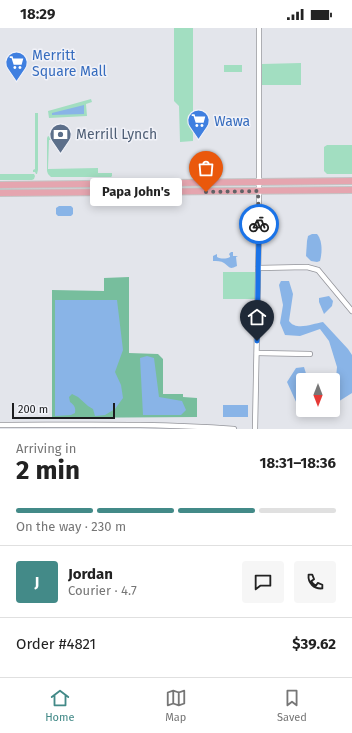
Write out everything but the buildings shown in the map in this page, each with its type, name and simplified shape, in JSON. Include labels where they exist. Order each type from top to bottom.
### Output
[{"type":"main road","points":[[0,185],[352,181]]},
{"type":"main road","points":[[162,192],[164,188],[168,186],[187,182]]},
{"type":"main road","points":[[132,192],[143,188],[149,188],[156,183]]},
{"type":"main road","points":[[0,193],[352,190]]},
{"type":"street","points":[[255,429],[258,268],[259,28]]},
{"type":"street","points":[[258,268],[307,267],[318,270],[352,311]]},
{"type":"street","points":[[257,354],[310,354]]},
{"type":"street","points":[[0,425],[202,427],[234,429]]},
{"type":"green space","points":[[174,28],[193,28],[193,141],[180,142],[179,106],[174,101]]},
{"type":"green space","points":[[301,63],[301,85],[262,85],[262,64]]},
{"type":"green space","points":[[224,65],[242,65],[242,72],[224,72]]},
{"type":"green space","points":[[91,99],[92,102],[86,104],[87,116],[49,118],[48,111]]},
{"type":"green space","points":[[35,113],[38,113],[37,174],[33,172],[35,169]]},
{"type":"green space","points":[[48,136],[51,140],[49,140],[48,169],[98,168],[98,173],[112,173],[112,176],[51,177],[47,171]]},
{"type":"green space","points":[[327,145],[352,145],[352,174],[327,174],[324,171],[324,147]]},
{"type":"green space","points":[[0,174],[34,174],[35,176],[32,180],[0,180]]},
{"type":"green space","points":[[223,272],[256,272],[256,299],[223,299]]},
{"type":"green space","points":[[129,277],[129,353],[158,354],[163,359],[163,394],[183,394],[183,397],[197,398],[197,417],[52,418],[52,290],[104,291],[104,278]]},
{"type":"water","points":[[84,105],[84,114],[52,115],[52,113]]},
{"type":"water","points":[[59,206],[71,206],[73,208],[73,214],[71,216],[58,216],[56,214],[56,208]]},
{"type":"water","points":[[317,234],[321,244],[321,258],[320,261],[317,262],[311,261],[306,256],[308,236]]},
{"type":"water","points":[[233,252],[233,256],[238,256],[236,257],[237,266],[230,268],[222,262],[213,261],[213,256],[217,254],[217,257],[225,258],[230,257],[229,254]]},
{"type":"water","points":[[281,281],[289,281],[293,294],[289,321],[292,324],[300,326],[323,322],[352,355],[352,393],[340,401],[340,373],[336,373],[337,367],[329,341],[320,329],[300,336],[285,335],[280,323],[283,305],[279,285]]},
{"type":"water","points":[[329,296],[333,301],[332,306],[324,314],[319,298]]},
{"type":"water","points":[[55,300],[117,300],[123,350],[115,372],[121,385],[123,398],[115,409],[105,415],[95,416],[93,409],[72,394],[69,397],[70,402],[74,405],[75,413],[71,415],[55,416]]},
{"type":"water","points":[[147,356],[154,358],[159,397],[182,401],[186,410],[181,415],[143,415],[140,358]]},
{"type":"water","points":[[304,367],[306,373],[296,373],[296,402],[287,382],[296,368]]},
{"type":"water","points":[[223,405],[248,405],[248,417],[223,417]]},
{"type":"way so far","points":[[206,192],[258,191],[259,224]]},
{"type":"place","name":"Merritt Square Mall","points":[[17,82]]},
{"type":"place","name":"Wawa","points":[[199,140]]},
{"type":"place","name":"Merrill Lynch","points":[[61,154]]},
{"type":"place","name":"Papa John's","points":[[206,192]]},
{"type":"route","points":[[257,341],[259,224]]}]
